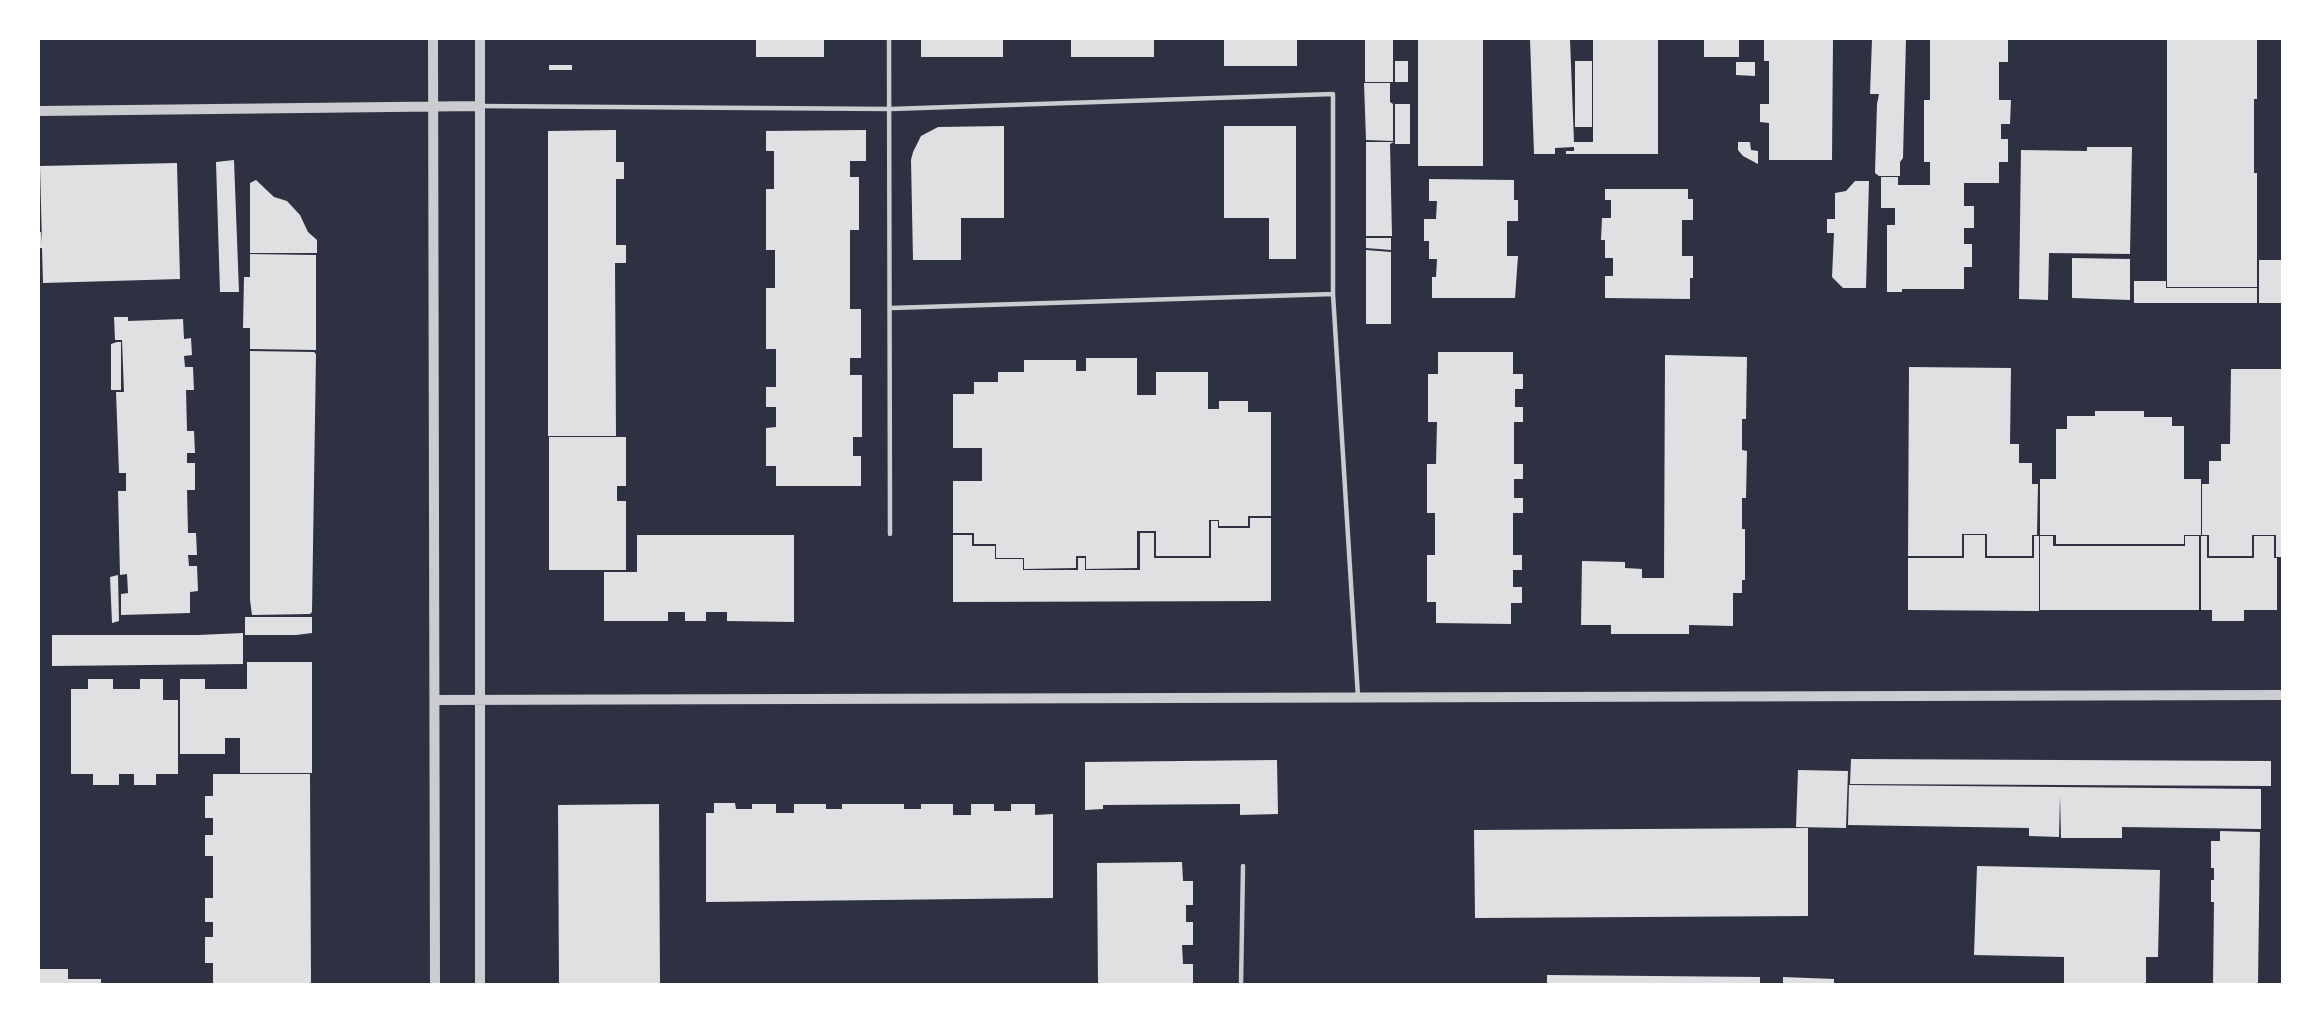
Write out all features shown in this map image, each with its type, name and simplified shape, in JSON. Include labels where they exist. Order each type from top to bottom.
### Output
[{"type":"street","points":[[433,39],[435,984]]},
{"type":"street","points":[[480,39],[480,984]]},
{"type":"street","points":[[39,111],[479,106]]},
{"type":"street","points":[[435,700],[2282,695]]},
{"type":"lane","points":[[889,39],[891,109],[890,534]]},
{"type":"lane","points":[[479,106],[891,109],[1333,94],[1333,294],[1358,697]]},
{"type":"lane","points":[[891,308],[1333,294]]},
{"type":"lane","points":[[1241,984],[1243,866]]},
{"type":"building","points":[[756,39],[824,39],[824,57],[756,57]]},
{"type":"building","points":[[921,39],[1003,39],[1003,57],[921,57]]},
{"type":"building","points":[[1071,39],[1154,39],[1154,57],[1071,57]]},
{"type":"building","points":[[1224,39],[1297,39],[1297,66],[1224,66]]},
{"type":"building","points":[[1365,39],[1393,39],[1393,82],[1365,82]]},
{"type":"building","points":[[1418,39],[1483,39],[1483,166],[1418,166]]},
{"type":"building","points":[[1530,39],[1570,39],[1574,142],[1593,142],[1593,39],[1658,39],[1658,154],[1566,154],[1566,151],[1574,151],[1574,147],[1555,148],[1555,154],[1534,154]]},
{"type":"building","points":[[1704,39],[1739,39],[1739,57],[1704,57]]},
{"type":"building","points":[[1764,39],[1833,39],[1832,160],[1769,160],[1769,123],[1760,122],[1760,104],[1769,104],[1769,61],[1764,61]]},
{"type":"building","points":[[1872,39],[1906,39],[1903,158],[1900,162],[1900,176],[1879,176],[1875,173],[1879,94],[1870,94]]},
{"type":"building","points":[[1930,39],[2008,39],[2008,62],[1999,62],[1999,100],[2011,100],[2010,124],[2001,124],[2001,139],[2008,139],[2008,162],[1999,162],[1999,183],[1964,183],[1964,206],[1974,206],[1974,228],[1964,228],[1964,244],[1972,244],[1972,267],[1964,267],[1964,289],[1902,289],[1902,292],[1887,292],[1887,225],[1895,225],[1895,208],[1881,208],[1881,177],[1898,177],[1898,185],[1930,185],[1930,162],[1924,162],[1924,100],[1930,100]]},
{"type":"building","points":[[2167,39],[2257,39],[2254,173],[2257,173],[2257,287],[2167,287]]},
{"type":"building","points":[[1395,61],[1408,61],[1408,82],[1395,82]]},
{"type":"building","points":[[1575,61],[1592,61],[1592,127],[1575,127]]},
{"type":"building","points":[[1736,62],[1755,62],[1755,76],[1736,75]]},
{"type":"building","points":[[549,65],[572,65],[572,70],[549,70]]},
{"type":"building","points":[[1364,83],[1390,83],[1390,102],[1393,104],[1393,141],[1366,140]]},
{"type":"building","points":[[1395,104],[1410,104],[1410,144],[1395,144]]},
{"type":"building","points":[[1004,126],[1004,218],[961,218],[961,260],[913,260],[911,160],[921,136],[938,127]]},
{"type":"building","points":[[1224,126],[1296,126],[1296,259],[1269,259],[1269,218],[1224,218]]},
{"type":"building","points":[[616,130],[616,162],[624,162],[624,179],[616,179],[616,245],[626,245],[626,263],[615,263],[616,436],[548,436],[548,131]]},
{"type":"building","points":[[866,130],[866,161],[850,161],[850,177],[859,177],[859,230],[850,230],[850,309],[861,309],[861,358],[850,358],[850,375],[862,375],[862,437],[853,437],[853,456],[861,456],[861,486],[776,486],[776,466],[766,466],[766,428],[776,427],[776,407],[766,407],[766,387],[776,387],[776,349],[766,349],[766,288],[775,288],[775,250],[766,250],[766,189],[774,189],[774,151],[766,151],[766,131]]},
{"type":"building","points":[[1366,142],[1394,142],[1390,144],[1392,236],[1366,236]]},
{"type":"building","points":[[1738,142],[1750,142],[1751,150],[1758,151],[1758,164],[1743,156],[1738,150]]},
{"type":"building","points":[[2087,147],[2132,147],[2130,254],[2049,253],[2048,300],[2019,299],[2021,150],[2087,151]]},
{"type":"building","points":[[234,160],[239,292],[220,292],[216,162]]},
{"type":"building","points":[[177,163],[180,279],[43,283],[42,248],[39,248],[39,232],[41,232],[42,244],[40,166]]},
{"type":"building","points":[[1429,179],[1514,180],[1514,200],[1518,200],[1518,221],[1507,221],[1507,256],[1518,256],[1515,298],[1432,298],[1432,277],[1436,277],[1437,259],[1429,259],[1429,241],[1424,241],[1424,219],[1436,219],[1437,201],[1429,201]]},
{"type":"building","points":[[256,180],[274,197],[287,201],[300,215],[308,232],[317,240],[317,253],[250,253],[250,183]]},
{"type":"building","points":[[1855,181],[1869,181],[1866,288],[1843,288],[1832,277],[1834,233],[1827,233],[1827,219],[1835,219],[1835,193],[1846,191]]},
{"type":"building","points":[[1605,189],[1688,189],[1688,199],[1693,199],[1693,220],[1682,220],[1682,256],[1693,256],[1690,299],[1605,298],[1605,276],[1613,276],[1613,258],[1605,258],[1605,240],[1601,240],[1602,218],[1611,218],[1611,200],[1605,200]]},
{"type":"building","points":[[1366,238],[1391,238],[1391,250],[1366,248]]},
{"type":"building","points":[[1366,250],[1391,252],[1391,324],[1366,324]]},
{"type":"building","points":[[250,254],[316,255],[316,350],[250,349],[250,328],[243,328],[244,277],[250,277]]},
{"type":"building","points":[[2072,258],[2130,259],[2130,300],[2072,298]]},
{"type":"building","points":[[2259,260],[2282,260],[2282,303],[2259,303]]},
{"type":"building","points":[[2134,281],[2166,281],[2166,288],[2257,288],[2257,303],[2134,303]]},
{"type":"building","points":[[114,317],[128,317],[128,321],[183,319],[184,339],[191,338],[192,355],[184,356],[185,367],[193,367],[194,390],[186,390],[187,431],[194,431],[195,453],[187,453],[187,463],[195,463],[195,490],[187,490],[188,533],[196,533],[197,555],[188,555],[189,566],[197,566],[198,591],[190,592],[190,613],[121,615],[121,594],[128,593],[127,574],[120,575],[118,491],[126,491],[126,473],[119,473],[116,392],[124,392],[122,340],[115,340]]},
{"type":"building","points":[[121,342],[121,390],[111,390],[111,344]]},
{"type":"building","points":[[250,351],[314,352],[316,354],[312,612],[310,614],[252,615],[250,600]]},
{"type":"building","points":[[1438,352],[1513,352],[1513,374],[1523,374],[1523,389],[1515,389],[1515,407],[1523,407],[1523,422],[1514,422],[1514,464],[1523,464],[1523,479],[1514,479],[1514,498],[1523,498],[1523,513],[1513,513],[1513,555],[1522,555],[1522,570],[1513,570],[1513,587],[1522,587],[1522,603],[1511,603],[1511,624],[1436,623],[1436,602],[1427,602],[1427,555],[1435,555],[1435,513],[1427,513],[1427,464],[1436,464],[1437,422],[1428,422],[1428,374],[1438,374]]},
{"type":"building","points":[[1665,355],[1747,357],[1746,419],[1742,419],[1742,450],[1747,451],[1746,498],[1742,498],[1742,529],[1745,529],[1745,580],[1742,580],[1742,593],[1733,593],[1733,626],[1689,625],[1689,634],[1611,634],[1611,625],[1581,625],[1582,561],[1625,562],[1625,568],[1642,569],[1642,578],[1664,578]]},
{"type":"building","points":[[1086,358],[1137,358],[1137,395],[1156,395],[1156,372],[1208,372],[1208,409],[1219,409],[1219,401],[1248,401],[1248,412],[1271,412],[1271,516],[1248,516],[1248,526],[1219,526],[1219,520],[1209,520],[1209,556],[1156,556],[1156,531],[1137,531],[1137,568],[1086,569],[1086,556],[1076,556],[1076,568],[1024,569],[1024,558],[996,558],[996,544],[974,544],[974,533],[953,533],[953,481],[982,481],[982,448],[953,448],[953,394],[974,394],[974,382],[998,382],[998,372],[1024,372],[1024,360],[1076,360],[1076,371],[1086,371]]},
{"type":"building","points":[[1909,367],[2011,368],[2010,444],[2019,444],[2019,463],[2032,463],[2032,484],[2038,484],[2037,535],[2032,535],[2032,556],[1987,556],[1987,534],[1962,534],[1962,556],[1908,556]]},
{"type":"building","points":[[2231,369],[2282,369],[2282,557],[2276,557],[2276,535],[2252,535],[2252,556],[2209,556],[2209,535],[2202,535],[2202,484],[2209,484],[2209,461],[2221,461],[2221,444],[2230,444]]},
{"type":"building","points":[[2095,411],[2144,411],[2144,417],[2172,417],[2172,426],[2184,426],[2184,479],[2201,479],[2201,535],[2184,535],[2184,544],[2056,544],[2056,535],[2040,535],[2040,479],[2056,479],[2056,429],[2067,429],[2067,416],[2095,416]]},
{"type":"building","points":[[549,437],[626,437],[626,486],[617,486],[617,501],[626,501],[626,570],[549,570]]},
{"type":"building","points":[[1250,518],[1271,518],[1271,601],[953,602],[953,535],[972,535],[972,546],[995,546],[995,559],[1023,559],[1023,570],[1078,570],[1078,558],[1085,558],[1085,570],[1140,570],[1140,533],[1154,533],[1154,558],[1211,558],[1211,521],[1218,521],[1218,528],[1250,528]]},
{"type":"building","points":[[637,535],[794,535],[794,622],[727,621],[727,612],[706,612],[706,621],[685,621],[685,612],[668,612],[668,621],[604,621],[604,572],[637,572]]},
{"type":"building","points":[[1964,535],[1985,535],[1985,558],[2034,558],[2034,536],[2039,536],[2039,611],[1908,610],[1908,558],[1964,558]]},
{"type":"building","points":[[2040,536],[2053,536],[2053,546],[2185,546],[2185,536],[2199,536],[2199,610],[2040,610]]},
{"type":"building","points":[[2201,536],[2207,536],[2207,558],[2254,558],[2254,536],[2274,536],[2274,558],[2277,558],[2277,610],[2244,610],[2244,621],[2212,621],[2212,610],[2201,610]]},
{"type":"building","points":[[118,575],[119,621],[112,623],[110,577]]},
{"type":"building","points":[[245,617],[312,617],[312,633],[245,635]]},
{"type":"building","points":[[243,633],[243,664],[52,666],[52,635]]},
{"type":"building","points":[[247,662],[312,662],[312,773],[240,773],[240,738],[225,738],[225,754],[180,754],[180,679],[205,679],[205,689],[247,689]]},
{"type":"building","points":[[88,679],[113,679],[113,689],[140,689],[140,679],[163,679],[163,700],[178,700],[178,774],[156,774],[156,785],[134,785],[134,774],[119,774],[119,785],[93,785],[93,774],[71,774],[71,689],[88,689]]},
{"type":"building","points":[[1851,759],[2271,761],[2271,786],[1850,784]]},
{"type":"building","points":[[1277,760],[1278,814],[1240,815],[1240,804],[1103,805],[1103,809],[1085,810],[1085,762]]},
{"type":"building","points":[[1798,770],[1848,771],[1846,828],[1796,827]]},
{"type":"building","points":[[213,774],[310,774],[311,984],[213,984],[213,963],[205,963],[205,937],[213,937],[213,922],[205,922],[205,898],[213,898],[213,856],[205,856],[205,835],[213,835],[213,818],[205,818],[205,796],[213,796]]},
{"type":"building","points":[[1849,785],[2261,789],[2261,829],[2122,827],[2122,838],[2061,838],[2060,795],[2059,837],[2029,836],[2029,828],[1848,825]]},
{"type":"building","points":[[714,803],[735,803],[736,809],[752,809],[752,804],[776,804],[776,813],[794,813],[794,804],[826,804],[826,809],[842,809],[842,804],[904,804],[904,809],[921,809],[921,804],[953,804],[953,815],[971,815],[971,804],[994,804],[994,811],[1011,811],[1011,804],[1035,804],[1035,815],[1053,814],[1053,898],[706,902],[706,813],[714,813]]},
{"type":"building","points":[[659,804],[660,984],[559,984],[558,805]]},
{"type":"building","points":[[1808,828],[1808,916],[1475,918],[1474,830]]},
{"type":"building","points":[[2220,831],[2260,832],[2258,984],[2213,984],[2214,902],[2211,902],[2211,880],[2214,880],[2214,868],[2211,868],[2211,841],[2220,841]]},
{"type":"building","points":[[1182,862],[1183,881],[1193,881],[1193,905],[1186,905],[1186,922],[1193,922],[1193,945],[1182,945],[1183,964],[1193,964],[1193,984],[1098,984],[1097,863]]},
{"type":"building","points":[[1977,866],[2160,870],[2158,957],[2146,957],[2146,984],[2064,984],[2064,957],[1974,955]]},
{"type":"building","points":[[39,969],[68,969],[68,979],[101,979],[101,984],[39,984]]},
{"type":"building","points":[[1547,975],[1760,977],[1760,984],[1547,984]]},
{"type":"building","points":[[1783,977],[1834,979],[1834,984],[1783,984]]}]
